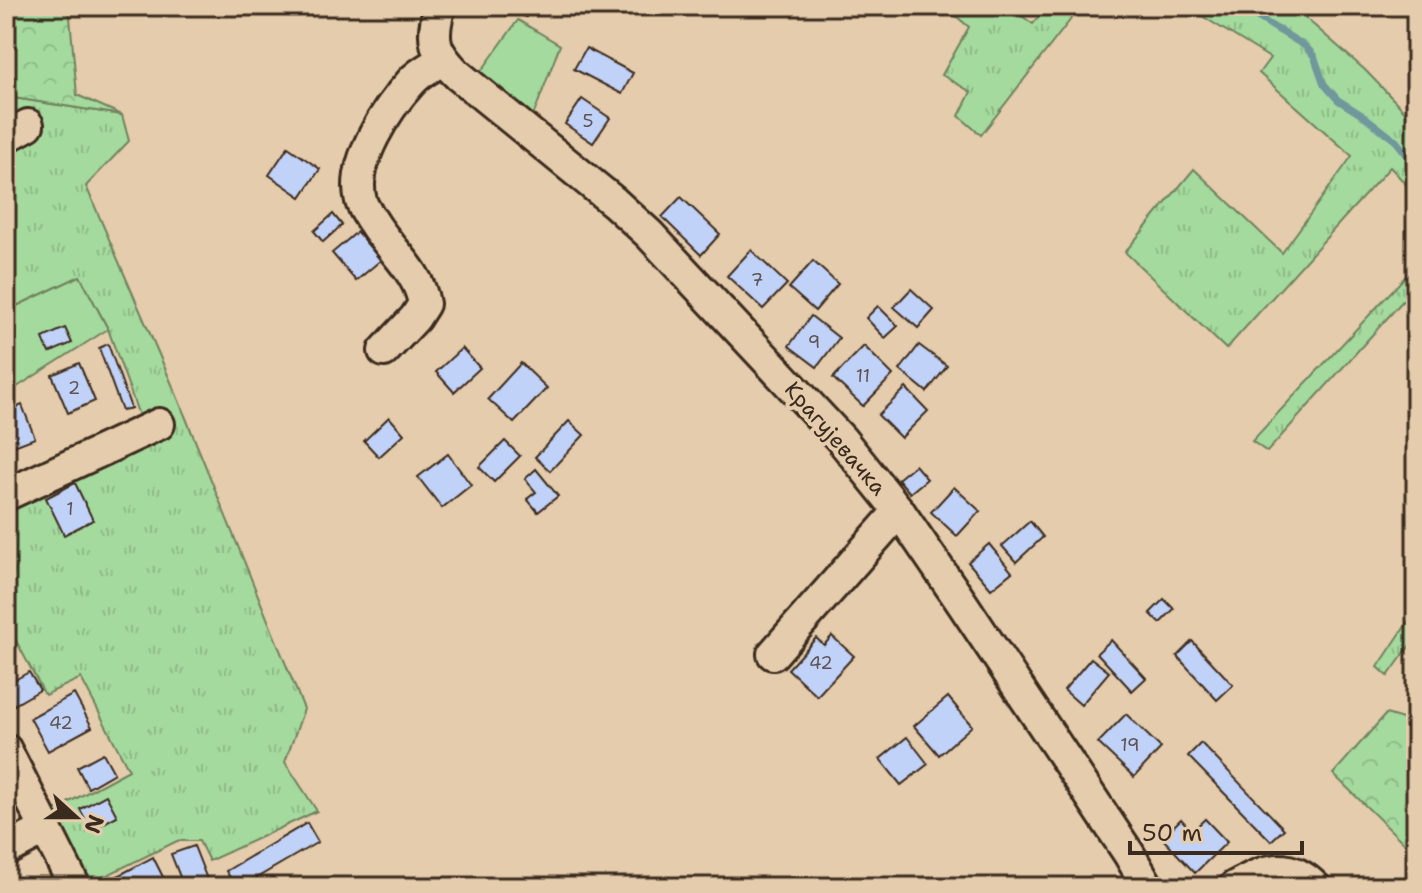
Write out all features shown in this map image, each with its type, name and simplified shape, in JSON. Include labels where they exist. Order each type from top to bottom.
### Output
[{"type":"street","points":[[384,351],[424,304],[416,278],[374,224],[361,201],[359,181],[362,162],[395,102],[414,78],[442,60],[433,35],[440,6]]},
{"type":"street","name":"Крагујевачка","points":[[442,60],[649,234],[841,439],[899,511],[1148,887]]},
{"type":"street","points":[[6,495],[159,424]]},
{"type":"street","points":[[773,654],[899,511]]},
{"type":"street","points":[[6,750],[75,887]]},
{"type":"street","points":[[6,850],[46,829]]},
{"type":"street","points":[[1234,887],[1259,873],[1280,869],[1301,876],[1315,887]]},
{"type":"green space","points":[[6,6],[69,6],[77,95],[122,115],[14,98],[6,75]]},
{"type":"green space","points":[[944,6],[1008,6],[1033,24],[1048,6],[1081,6],[981,135],[959,116],[971,92],[942,75],[969,27]]},
{"type":"green space","points":[[1186,6],[1292,6],[1365,70],[1416,123],[1416,195],[1390,167],[1226,349],[1125,252],[1194,169],[1282,253],[1352,156],[1259,73],[1270,58]]},
{"type":"green space","points":[[518,20],[560,45],[530,124],[475,80]]},
{"type":"green space","points":[[14,98],[122,115],[129,141],[86,186],[177,396],[304,709],[285,762],[317,811],[209,861],[199,841],[177,841],[89,884],[49,813],[129,770],[81,678],[45,695],[6,622],[6,486],[142,424],[108,329],[80,276],[6,311],[6,103]]},
{"type":"green space","points":[[1416,265],[1416,286],[1267,452],[1252,441]]},
{"type":"green space","points":[[80,276],[108,329],[6,394],[6,311]]},
{"type":"green space","points":[[1416,610],[1416,637],[1388,676],[1378,667]]},
{"type":"green space","points":[[1386,714],[1416,723],[1416,855],[1333,774]]},
{"type":"building","points":[[501,6],[531,6],[526,17]]},
{"type":"building","points":[[586,48],[633,73],[622,94],[574,69]]},
{"type":"building","points":[[582,99],[610,118],[593,143],[565,124]]},
{"type":"building","points":[[288,147],[320,169],[301,197],[269,175]]},
{"type":"building","points":[[681,197],[720,234],[701,255],[662,217]]},
{"type":"building","points":[[333,214],[342,225],[323,242],[314,231]]},
{"type":"building","points":[[357,232],[381,260],[356,281],[332,253]]},
{"type":"building","points":[[751,250],[787,284],[763,309],[727,276]]},
{"type":"building","points":[[813,261],[838,284],[815,311],[789,288]]},
{"type":"building","points":[[911,289],[934,310],[918,328],[894,307]]},
{"type":"building","points":[[878,306],[898,326],[885,338],[866,318]]},
{"type":"building","points":[[811,316],[839,338],[817,367],[789,346]]},
{"type":"building","points":[[65,328],[72,343],[49,353],[43,338]]},
{"type":"building","points":[[108,344],[131,408],[122,411],[99,348]]},
{"type":"building","points":[[919,345],[947,366],[927,392],[900,370]]},
{"type":"building","points":[[864,346],[893,375],[863,406],[833,378]]},
{"type":"building","points":[[462,348],[480,368],[454,392],[436,372]]},
{"type":"building","points":[[79,363],[95,401],[68,413],[52,375]]},
{"type":"building","points":[[521,363],[547,388],[514,423],[488,399]]},
{"type":"building","points":[[906,388],[928,411],[901,438],[878,415]]},
{"type":"building","points":[[22,405],[35,438],[6,449],[6,412]]},
{"type":"building","points":[[389,417],[404,434],[379,457],[364,441]]},
{"type":"building","points":[[569,421],[584,435],[550,471],[535,457]]},
{"type":"building","points":[[505,441],[520,456],[494,482],[479,467]]},
{"type":"building","points":[[448,454],[471,485],[442,508],[418,477]]},
{"type":"building","points":[[915,465],[927,479],[910,493],[898,479]]},
{"type":"building","points":[[536,469],[558,496],[538,512],[527,499],[536,492],[525,479]]},
{"type":"building","points":[[75,483],[93,520],[64,535],[46,498]]},
{"type":"building","points":[[954,487],[980,511],[957,536],[931,512]]},
{"type":"building","points":[[1030,521],[1043,537],[1016,562],[1002,546]]},
{"type":"building","points":[[989,544],[1012,572],[991,589],[968,562]]},
{"type":"building","points":[[1164,599],[1174,609],[1160,623],[1150,613]]},
{"type":"building","points":[[832,636],[854,656],[817,696],[788,669],[816,638],[824,645]]},
{"type":"building","points":[[1111,640],[1146,678],[1132,691],[1097,653]]},
{"type":"building","points":[[1192,641],[1233,685],[1217,700],[1177,656]]},
{"type":"building","points":[[1091,658],[1109,672],[1081,705],[1064,690]]},
{"type":"building","points":[[29,672],[40,690],[14,705],[6,685]]},
{"type":"building","points":[[74,694],[92,727],[48,751],[30,718]]},
{"type":"building","points":[[948,697],[972,726],[939,755],[914,726]]},
{"type":"building","points":[[1126,714],[1161,748],[1134,777],[1098,743]]},
{"type":"building","points":[[907,737],[928,764],[901,785],[880,759]]},
{"type":"building","points":[[1201,743],[1284,829],[1271,841],[1188,756]]},
{"type":"building","points":[[103,753],[114,773],[88,788],[77,767]]},
{"type":"building","points":[[106,795],[117,816],[91,830],[80,809]]},
{"type":"building","points":[[1181,819],[1192,831],[1205,819],[1227,842],[1195,873],[1162,838]]},
{"type":"building","points":[[307,823],[318,842],[241,887],[236,887],[226,871]]},
{"type":"building","points":[[194,846],[210,887],[184,887],[171,854]]},
{"type":"building","points":[[153,857],[167,885],[122,887],[116,877]]},
{"type":"waterway","points":[[1239,6],[1305,46],[1314,56],[1324,84],[1338,100],[1396,141],[1416,166]]}]
